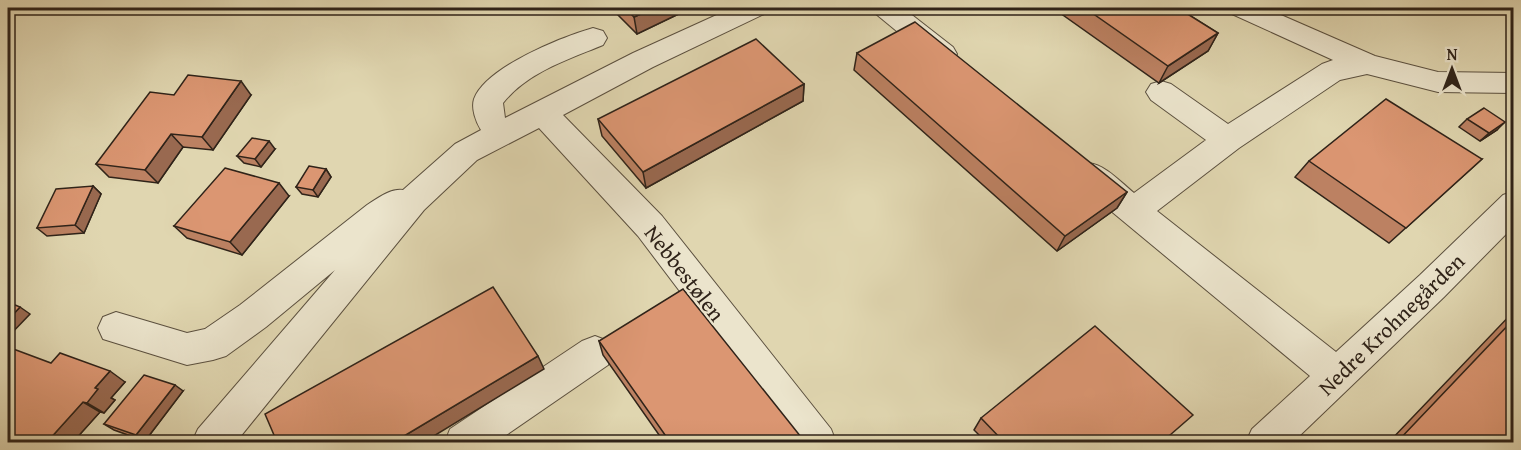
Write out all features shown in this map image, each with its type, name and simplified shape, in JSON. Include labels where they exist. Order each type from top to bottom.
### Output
[{"type":"street","points":[[212,442],[413,201],[466,152],[499,133],[754,8]]},
{"type":"street","points":[[886,8],[969,75]]},
{"type":"street","points":[[1242,8],[1367,64],[1438,82],[1514,83]]},
{"type":"street","points":[[499,133],[490,119],[488,101],[499,86],[522,69],[593,38]]},
{"type":"street","points":[[1133,211],[1228,140],[1332,71],[1367,64]]},
{"type":"street","points":[[1161,92],[1228,140]]},
{"type":"street","name":"Nebbestølen","points":[[542,112],[650,226],[817,442]]},
{"type":"street","points":[[1060,151],[1337,375]]},
{"type":"street","points":[[116,328],[187,349],[213,344],[253,316],[379,214],[403,200],[413,201]]},
{"type":"street","name":"Nedre Krohnegården","points":[[1266,442],[1432,286],[1514,204]]},
{"type":"street","points":[[464,442],[595,353]]},
{"type":"building","points":[[625,8],[654,8],[634,17]]},
{"type":"building","points":[[1085,8],[1178,8],[1218,33],[1168,66]]},
{"type":"building","points":[[915,22],[1127,192],[1065,236],[857,53]]},
{"type":"building","points":[[756,39],[804,84],[643,172],[598,119]]},
{"type":"building","points":[[188,75],[241,81],[202,137],[171,134],[145,170],[96,164],[150,92],[174,95]]},
{"type":"building","points":[[1386,99],[1482,159],[1406,228],[1309,161]]},
{"type":"building","points":[[1484,108],[1505,122],[1489,133],[1467,119]]},
{"type":"building","points":[[252,138],[269,141],[255,159],[237,156]]},
{"type":"building","points":[[309,166],[326,169],[313,190],[296,187]]},
{"type":"building","points":[[225,168],[279,183],[230,242],[174,226]]},
{"type":"building","points":[[93,186],[75,225],[37,228],[56,189]]},
{"type":"building","points":[[493,287],[538,356],[394,442],[277,442],[265,414]]},
{"type":"building","points":[[683,289],[805,442],[670,442],[599,341]]},
{"type":"building","points":[[8,302],[20,307],[8,320]]},
{"type":"building","points":[[1514,319],[1514,442],[1397,442]]},
{"type":"building","points":[[1095,326],[1193,415],[1162,442],[1004,442],[981,418]]},
{"type":"building","points":[[8,347],[51,363],[60,353],[110,371],[95,388],[98,389],[87,403],[83,402],[47,442],[8,442]]},
{"type":"building","points":[[144,375],[175,385],[136,435],[104,424]]}]
